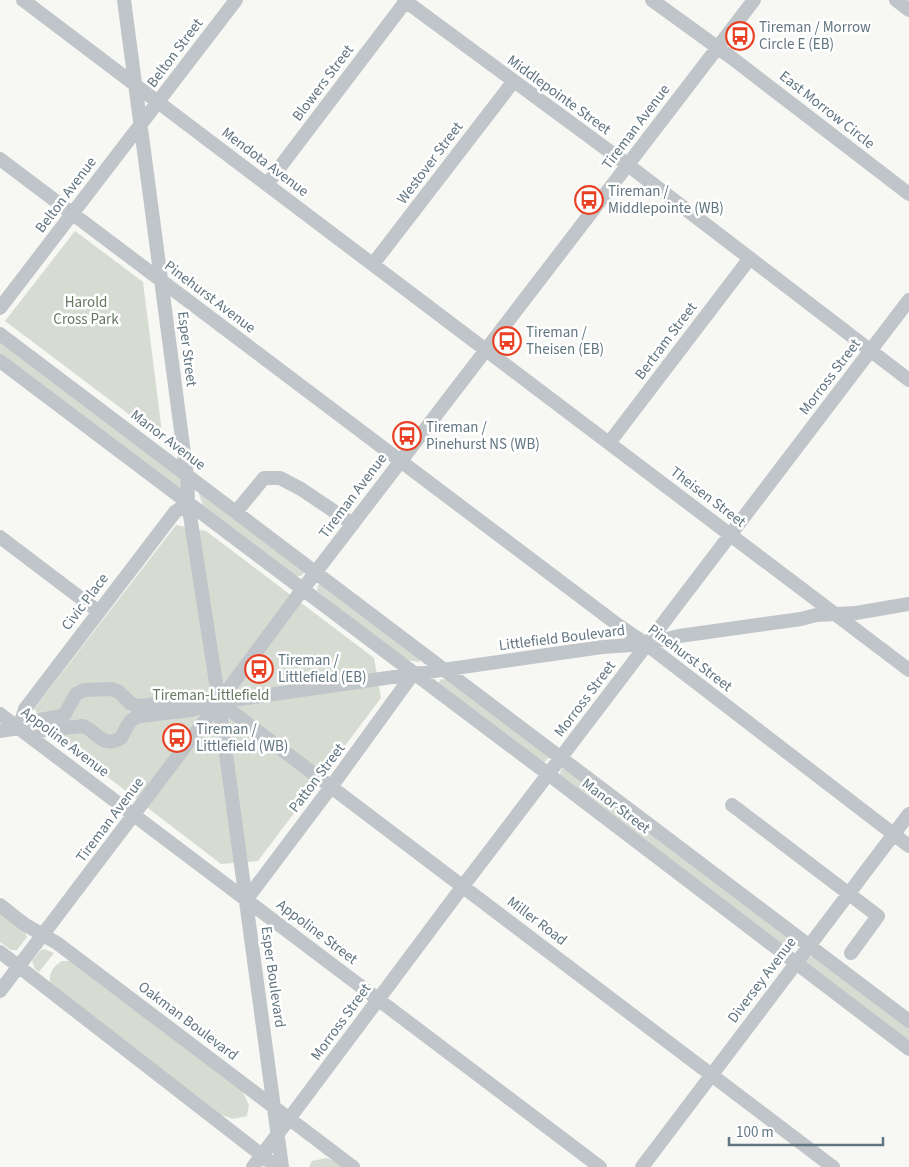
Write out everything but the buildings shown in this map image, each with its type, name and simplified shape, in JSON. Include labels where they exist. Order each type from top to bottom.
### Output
[{"type":"street","name":"Mendota Avenue","points":[[23,0],[487,350]]},
{"type":"street","name":"Esper Street","points":[[124,0],[187,476],[188,504],[219,702]]},
{"type":"street","name":"Belton Street","points":[[158,102],[236,0]]},
{"type":"street","name":"East Morrow Circle","points":[[652,0],[718,47],[909,194]]},
{"type":"street","name":"Tireman Avenue","points":[[0,991],[302,590],[754,0]]},
{"type":"street","points":[[896,0],[909,10]]},
{"type":"street","name":"Middlepointe Street","points":[[405,1],[628,166],[909,380]]},
{"type":"street","name":"Blowers Street","points":[[267,184],[405,1]]},
{"type":"street","name":"Westover Street","points":[[373,264],[512,82]]},
{"type":"street","name":"Belton Avenue","points":[[0,308],[158,102]]},
{"type":"street","name":"Pinehurst Avenue","points":[[0,159],[401,461]]},
{"type":"street","name":"Bertram Street","points":[[609,443],[750,258]]},
{"type":"street","name":"Morross Street","points":[[262,1156],[463,886],[909,300]]},
{"type":"street","name":"Manor Avenue","points":[[0,334],[316,572]]},
{"type":"street","name":"Theisen Street","points":[[487,350],[909,670]]},
{"type":"street","points":[[0,362],[302,590]]},
{"type":"street","name":"Pinehurst Street","points":[[401,461],[618,625],[646,644],[909,846]]},
{"type":"street","points":[[236,512],[264,478],[280,478],[301,489],[353,524]]},
{"type":"street","name":"Civic Place","points":[[19,728],[24,709],[175,512],[188,504]]},
{"type":"street","points":[[0,537],[99,612]]},
{"type":"street","name":"Manor Street","points":[[316,572],[909,1021]]},
{"type":"street","name":"Manor Street","points":[[302,590],[548,774],[909,1049]]},
{"type":"street","name":"Littlefield Boulevard","points":[[219,702],[604,647],[646,644],[679,636],[801,619],[816,615],[909,604]]},
{"type":"street","name":"Patton Street","points":[[246,900],[413,674]]},
{"type":"street","points":[[0,731],[19,728],[34,721],[65,714],[76,694],[84,690],[112,689],[135,705],[142,706],[189,700],[219,702]]},
{"type":"street","points":[[19,728],[38,731],[83,726],[88,727],[101,739],[112,742],[121,738],[127,724],[136,717],[191,710],[219,702]]},
{"type":"street","name":"Miller Road","points":[[219,702],[834,1167]]},
{"type":"street","name":"Esper Boulevard","points":[[219,702],[282,1167]]},
{"type":"street","name":"Appoline Avenue","points":[[0,714],[134,814]]},
{"type":"street","points":[[732,806],[878,916],[851,953]]},
{"type":"street","name":"Appoline Street","points":[[134,814],[600,1167]]},
{"type":"street","name":"Diversey Avenue","points":[[642,1167],[909,814]]},
{"type":"street","name":"Oakman Boulevard","points":[[0,906],[24,924],[65,948],[353,1167]]},
{"type":"street","points":[[0,952],[277,1167]]},
{"type":"street","points":[[253,1167],[262,1156]]},
{"type":"green space","name":"Harold Cross Park","points":[[75,231],[143,282],[163,440],[5,321]]},
{"type":"green space","points":[[0,340],[180,478],[181,489],[0,354]]},
{"type":"green space","points":[[198,491],[303,568],[304,573],[301,576],[294,576],[203,506]]},
{"type":"green space","name":"Tireman-Littlefield","points":[[176,525],[206,531],[374,658],[381,698],[258,861],[221,864],[58,739],[34,709]]},
{"type":"green space","points":[[321,584],[421,659],[419,662],[406,660],[317,591],[318,585]]},
{"type":"green space","points":[[441,679],[449,680],[549,757],[542,763],[438,684]]},
{"type":"green space","points":[[564,768],[796,942],[794,949],[785,948],[560,775],[561,769]]},
{"type":"green space","points":[[0,913],[25,932],[27,937],[17,950],[11,950],[0,942]]},
{"type":"green space","points":[[44,949],[54,953],[39,972],[35,969],[32,961]]},
{"type":"green space","points":[[814,955],[909,1027],[909,1041],[806,964],[805,960]]},
{"type":"green space","points":[[62,961],[73,961],[241,1088],[249,1105],[247,1116],[233,1119],[216,1113],[52,987],[51,972]]},
{"type":"green space","points":[[326,1158],[345,1167],[309,1167],[312,1161]]},
{"type":"place","name":"Tireman / Morrow Circle E (EB)","points":[[740,36]]},
{"type":"place","name":"Tireman / Middlepointe (WB)","points":[[589,200]]},
{"type":"place","name":"Tireman / Theisen (EB)","points":[[507,341]]},
{"type":"place","name":"Tireman / Pinehurst NS (WB)","points":[[407,436]]},
{"type":"place","name":"Tireman / Littlefield (EB)","points":[[259,669]]},
{"type":"place","name":"Tireman / Littlefield (WB)","points":[[177,738]]}]
